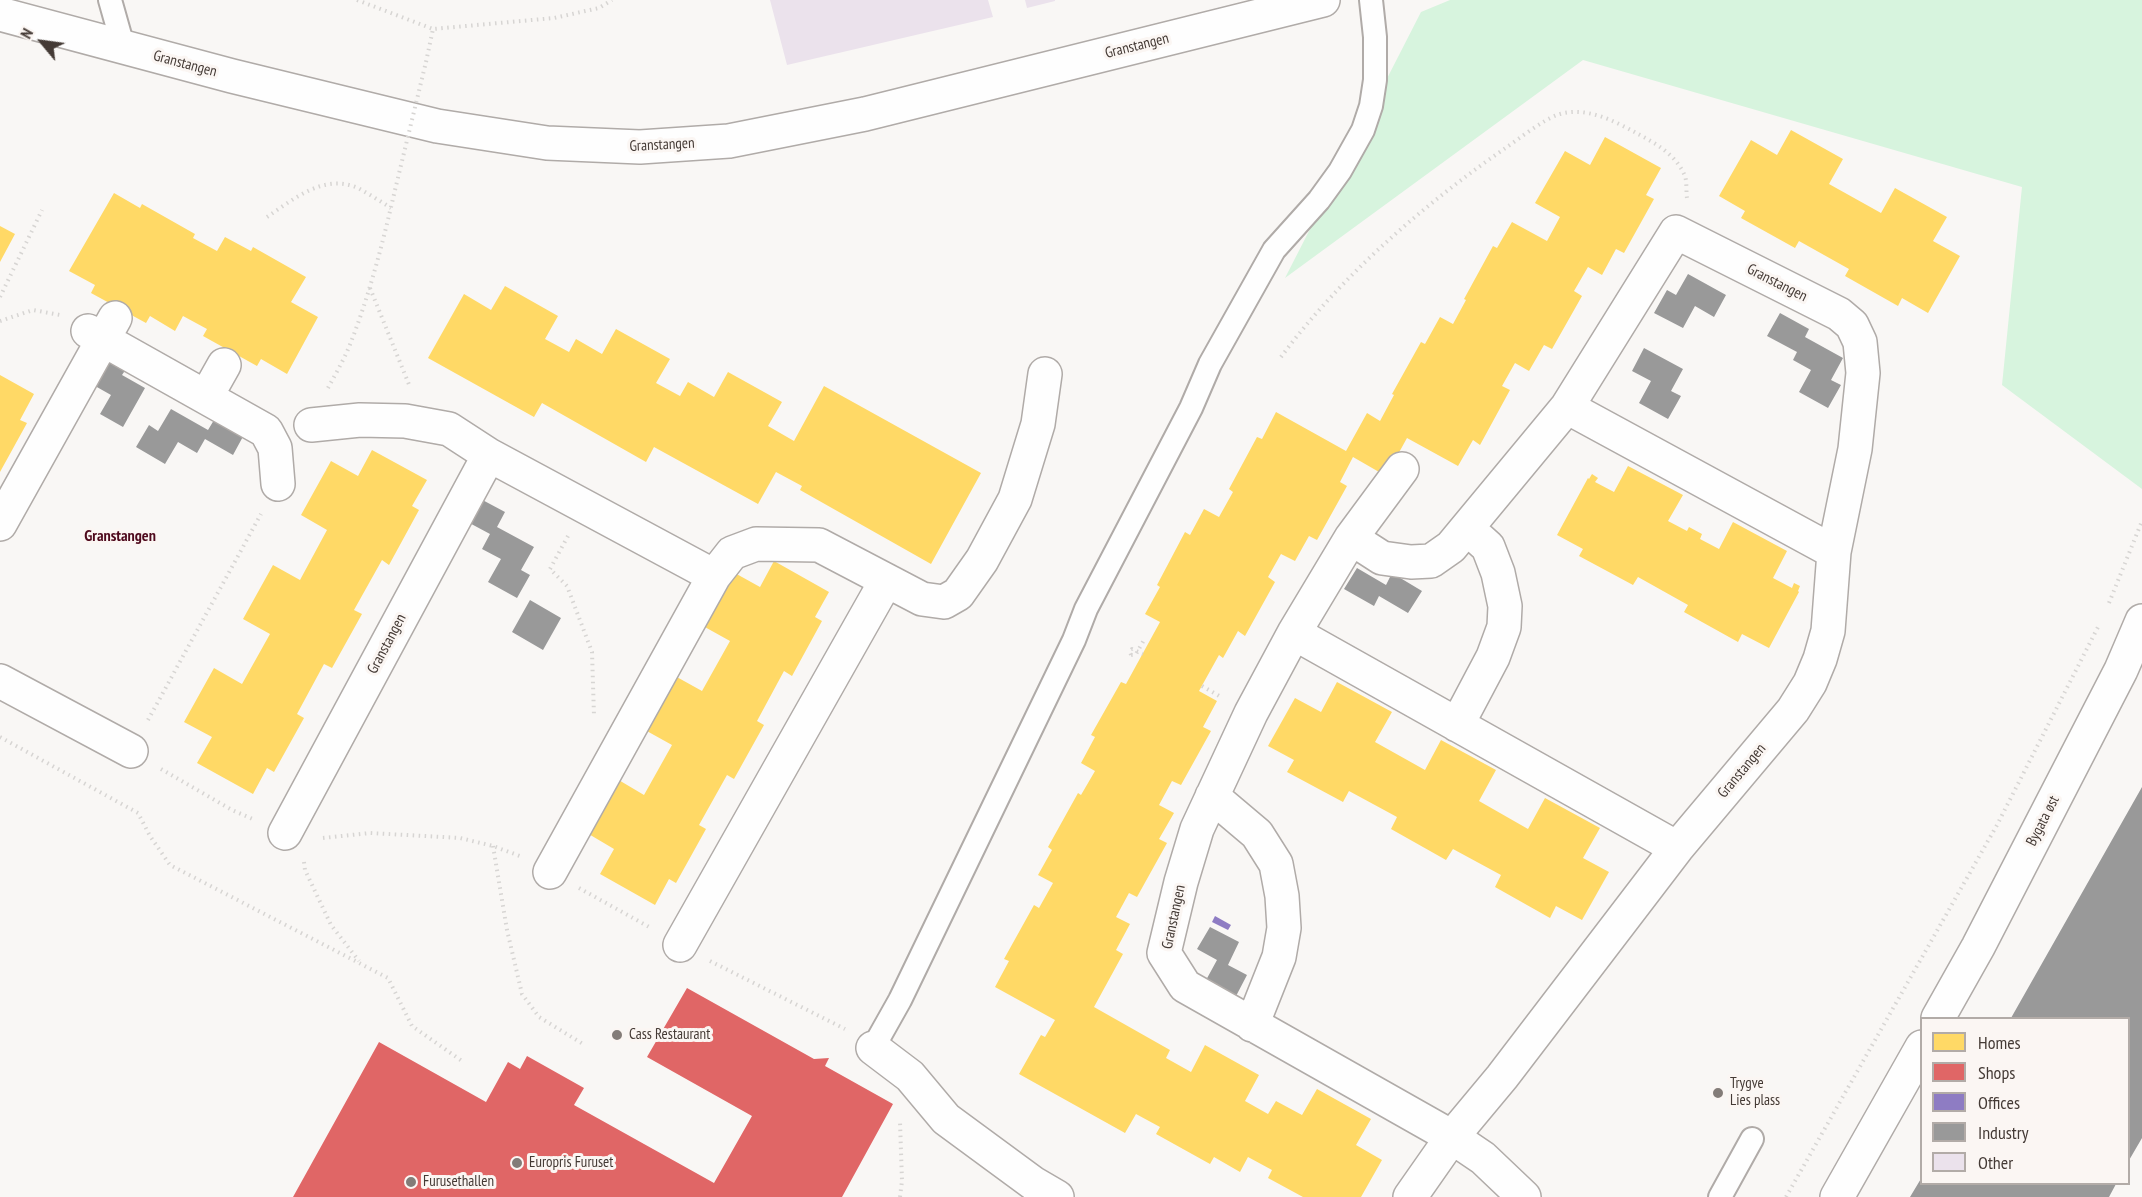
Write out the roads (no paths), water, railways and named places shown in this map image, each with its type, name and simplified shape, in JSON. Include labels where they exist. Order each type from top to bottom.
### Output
[{"type":"street","name":"Granstangen","points":[[0,14],[300,94],[437,126],[547,143],[640,147],[729,141],[865,114],[1323,0]]},
{"type":"street","name":"Granstangen","points":[[1410,1197],[1452,1137],[1502,1077],[1677,848],[1793,710],[1810,683],[1828,631],[1834,552],[1855,449],[1863,372],[1860,342],[1852,325],[1839,314],[1676,232],[1567,407]]},
{"type":"street","points":[[0,524],[29,452],[102,330],[206,397],[266,431],[275,448],[278,484]]},
{"type":"street","points":[[206,397],[224,365]]},
{"type":"street","points":[[550,872],[714,576],[732,553],[756,544],[819,545],[922,599],[944,602],[958,594],[982,560],[1015,498],[1038,424],[1045,374]]},
{"type":"street","points":[[1351,538],[1382,558],[1411,562],[1431,561],[1451,547],[1468,529],[1567,407],[1834,552]]},
{"type":"street","points":[[310,425],[360,420],[405,421],[449,429],[489,455],[714,576]]},
{"type":"street","name":"Granstangen","points":[[293,837],[489,455]]},
{"type":"street","name":"Granstangen","points":[[1402,468],[1351,538],[1294,633],[1251,713],[1197,829],[1164,953],[1185,986],[1452,1137]]},
{"type":"street","points":[[1457,725],[1493,657],[1503,627],[1505,606],[1498,573],[1488,547],[1468,529]]},
{"type":"street","points":[[680,945],[886,582]]},
{"type":"street","name":"Bygata øst","points":[[1939,1017],[1978,947],[2141,628]]},
{"type":"street","points":[[1294,633],[1677,848]]},
{"type":"street","points":[[0,681],[131,751]]},
{"type":"street","points":[[1212,796],[1257,834],[1276,864],[1282,896],[1284,928],[1279,957],[1252,1025]]},
{"type":"street","points":[[873,1048],[910,1076],[946,1119],[1033,1184],[1057,1197]]},
{"type":"street","points":[[1837,1197],[1920,1051]]},
{"type":"street","points":[[1452,1137],[1483,1158],[1524,1197]]},
{"type":"lane","points":[[110,0],[123,46]]},
{"type":"lane","points":[[873,1048],[916,969],[1074,640],[1086,609],[1191,408],[1210,364],[1274,250],[1319,200],[1341,171],[1363,130],[1371,106],[1374,80],[1375,37],[1371,0]]},
{"type":"lane","points":[[1720,1197],[1752,1139]]},
{"type":"place","name":"Cass Restaurant","points":[[617,1035]]},
{"type":"place","name":"Trygve Lies plass","points":[[1718,1093]]},
{"type":"place","name":"Europris Furuset","points":[[517,1163]]},
{"type":"place","name":"Furusethallen","points":[[411,1182]]},
{"type":"district","name":"Granstangen","points":[[120,536]]}]
